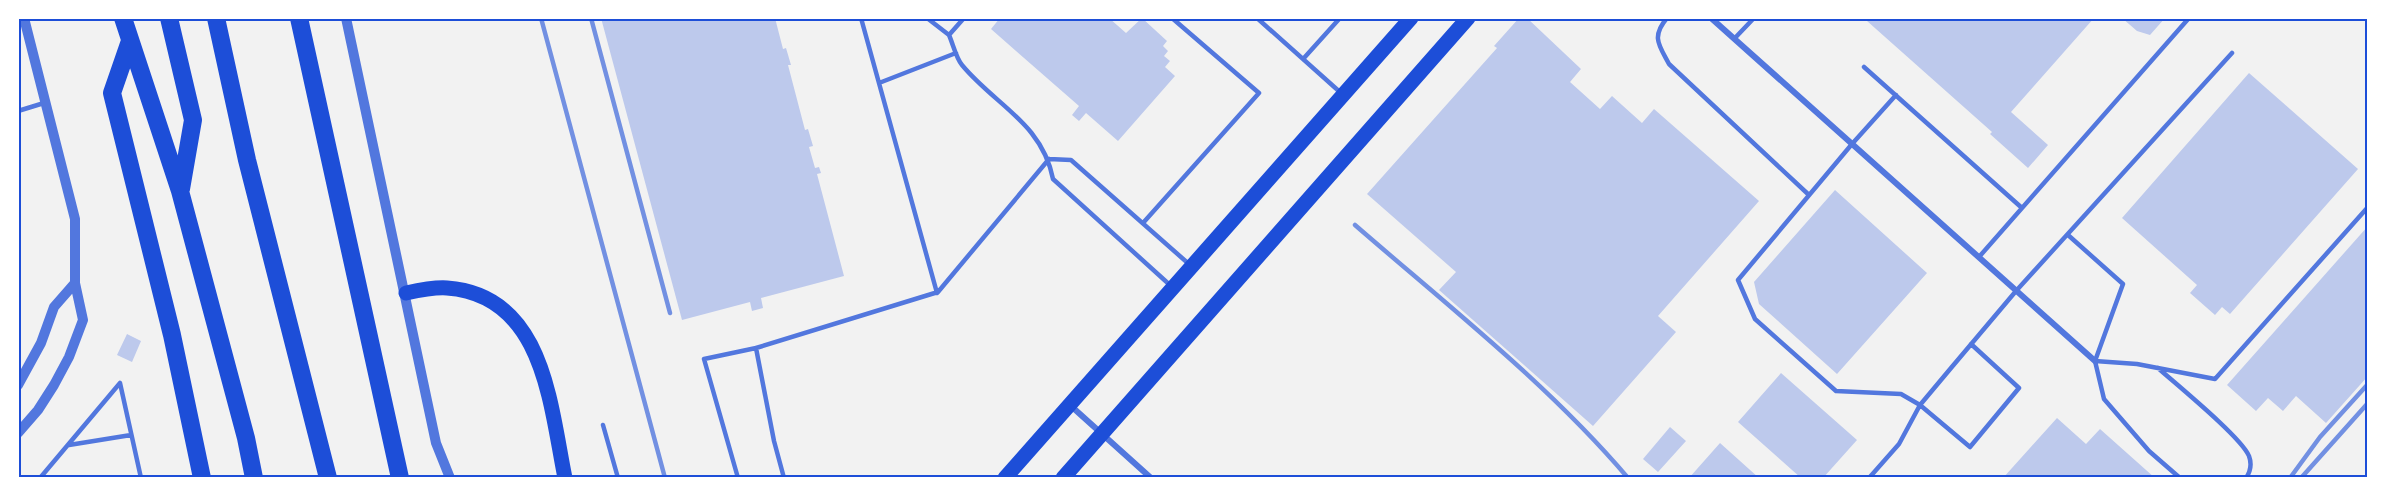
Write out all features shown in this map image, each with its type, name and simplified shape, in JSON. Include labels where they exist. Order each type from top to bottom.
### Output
[{"type":"highway","points":[[123,18],[180,191],[243,427],[254,478]]},
{"type":"highway","points":[[169,18],[193,120],[180,191]]},
{"type":"highway","points":[[216,18],[247,160],[328,478]]},
{"type":"highway","points":[[299,18],[400,478]]},
{"type":"highway","points":[[130,41],[112,93],[172,335],[202,478]]},
{"type":"main road","points":[[1005,478],[1411,18]]},
{"type":"main road","points":[[1063,478],[1468,18]]},
{"type":"main road","points":[[406,293],[447,288],[471,292],[494,302],[518,322],[534,348],[543,372],[566,478]]},
{"type":"street","points":[[18,433],[38,410],[54,385],[69,357],[83,320],[75,283],[75,219],[24,18]]},
{"type":"street","points":[[346,18],[436,443],[450,478]]},
{"type":"street","points":[[1711,18],[2096,361]]},
{"type":"street","points":[[18,385],[41,343],[54,307],[75,283]]},
{"type":"street","points":[[1070,405],[1151,478]]},
{"type":"lane","points":[[861,18],[937,292]]},
{"type":"lane","points":[[927,18],[949,35],[960,64],[1029,128],[1049,159],[1053,178],[1173,288]]},
{"type":"lane","points":[[949,35],[964,18]]},
{"type":"lane","points":[[1143,223],[1259,93],[1172,18]]},
{"type":"lane","points":[[1257,18],[1343,95]]},
{"type":"lane","points":[[1304,58],[1340,18]]},
{"type":"lane","points":[[1667,18],[1657,31],[1657,43],[1669,64],[1809,195]]},
{"type":"lane","points":[[1734,39],[1754,18]]},
{"type":"lane","points":[[1979,257],[2189,18]]},
{"type":"lane","points":[[879,83],[956,53]]},
{"type":"lane","points":[[1869,478],[1899,444],[1920,405],[2016,291],[2232,53]]},
{"type":"lane","points":[[1864,67],[2022,208]]},
{"type":"lane","points":[[1896,95],[1738,280],[1755,319],[1836,391],[1901,394],[1920,405],[1970,447],[2019,388],[1971,344]]},
{"type":"lane","points":[[18,111],[46,102]]},
{"type":"lane","points":[[1049,159],[1071,160],[1192,266]]},
{"type":"lane","points":[[738,478],[704,359],[756,348],[937,292],[1049,159]]},
{"type":"lane","points":[[2096,361],[2158,368],[2215,379],[2368,207]]},
{"type":"lane","points":[[2068,234],[2123,284],[2096,361],[2104,399],[2149,450],[2180,478]]},
{"type":"lane","points":[[756,348],[776,450],[784,478]]},
{"type":"lane","points":[[2158,368],[2241,444],[2251,463],[2246,478]]},
{"type":"lane","points":[[40,478],[120,383],[141,478]]},
{"type":"lane","points":[[603,425],[618,478]]},
{"type":"lane","points":[[68,445],[131,435]]},
{"type":"building","points":[[601,18],[775,18],[783,49],[786,48],[791,65],[788,65],[805,130],[808,129],[813,146],[809,147],[815,168],[819,167],[821,173],[817,174],[844,276],[761,298],[763,308],[752,311],[750,302],[682,320]]},
{"type":"building","points":[[1000,18],[1109,18],[1126,33],[1142,18],[1167,41],[1163,46],[1168,51],[1164,56],[1170,61],[1165,67],[1175,76],[1118,141],[1086,113],[1079,121],[1072,115],[1079,106],[991,29]]},
{"type":"building","points":[[1519,18],[1527,18],[1581,69],[1570,82],[1600,109],[1612,96],[1642,123],[1654,109],[1759,201],[1658,316],[1676,332],[1593,426],[1439,290],[1456,272],[1367,194],[1497,48],[1494,46]]},
{"type":"building","points":[[1870,18],[2094,18],[2011,112],[2048,145],[2028,168],[1990,134],[1992,132],[1867,21]]},
{"type":"building","points":[[2122,18],[2165,18],[2150,35],[2137,31]]},
{"type":"building","points":[[2249,73],[2358,169],[2230,314],[2222,307],[2215,315],[2190,293],[2197,285],[2122,218]]},
{"type":"building","points":[[1835,190],[1927,273],[1837,374],[1759,304],[1754,282]]},
{"type":"building","points":[[2368,226],[2368,376],[2326,423],[2296,396],[2283,411],[2268,398],[2256,411],[2227,385]]},
{"type":"building","points":[[127,334],[141,341],[132,362],[117,355]]},
{"type":"building","points":[[1781,373],[1857,440],[1823,478],[1801,478],[1738,422]]},
{"type":"building","points":[[2057,418],[2086,444],[2100,429],[2155,478],[2003,478]]},
{"type":"building","points":[[1670,427],[1686,441],[1658,472],[1643,459]]},
{"type":"building","points":[[1720,443],[1759,478],[1689,478]]},
{"type":"railway","points":[[541,18],[665,478]]},
{"type":"railway","points":[[591,18],[670,313]]},
{"type":"railway","points":[[1355,225],[1531,378],[1565,410],[1628,478]]},
{"type":"railway","points":[[2290,478],[2320,437],[2368,384]]},
{"type":"railway","points":[[2301,478],[2368,403]]}]
